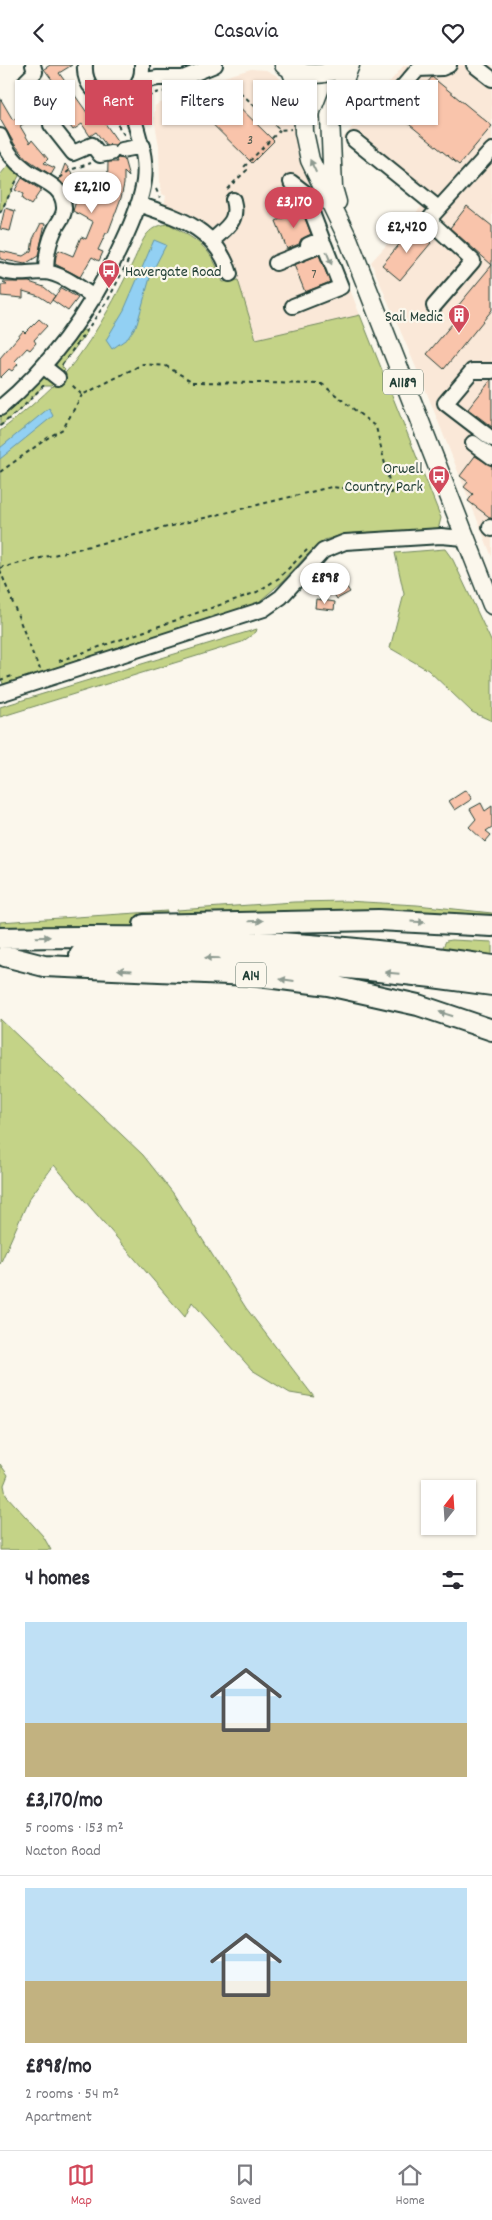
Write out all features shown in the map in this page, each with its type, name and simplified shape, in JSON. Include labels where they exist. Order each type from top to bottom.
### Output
[{"type":"highway","name":"A14","points":[[2,950],[86,936],[131,926],[257,921],[378,920],[492,926]]},
{"type":"highway","name":"A14","points":[[86,936],[262,941],[438,957],[492,966]]},
{"type":"highway","name":"A14","points":[[2,950],[42,954],[250,959],[433,976],[492,985]]},
{"type":"highway","name":"A14","points":[[2,950],[44,966],[251,975],[328,985],[418,1005],[492,1029]]},
{"type":"main road","name":"A1189","points":[[287,67],[320,74],[330,73],[344,65]]},
{"type":"main road","name":"A1189","points":[[348,241],[333,188],[330,116],[350,65]]},
{"type":"main road","name":"A1189","points":[[287,67],[303,100],[306,150],[348,241],[492,605]]},
{"type":"street","points":[[27,80],[35,72],[34,65]]},
{"type":"street","points":[[85,65],[87,80]]},
{"type":"street","points":[[138,80],[142,65]]},
{"type":"street","points":[[151,80],[158,78],[183,78],[216,65]]},
{"type":"street","points":[[409,80],[418,69],[442,68],[449,65]]},
{"type":"street","points":[[474,65],[492,79]]},
{"type":"street","points":[[51,125],[73,153],[92,145],[100,155],[127,149]]},
{"type":"street","points":[[0,409],[43,366],[77,324],[115,260],[138,204],[144,181],[127,149],[132,125]]},
{"type":"street","points":[[0,136],[11,156],[24,169],[38,179],[54,186],[61,193],[64,207],[63,215],[54,230],[46,256],[46,272]]},
{"type":"street","points":[[354,140],[438,208]]},
{"type":"street","points":[[434,306],[473,261],[433,224],[431,217],[438,208],[487,165],[492,150]]},
{"type":"street","points":[[291,182],[304,192],[322,239],[275,261],[324,245],[341,287],[293,306]]},
{"type":"street","points":[[212,241],[233,220],[235,208],[228,196]]},
{"type":"street","points":[[138,204],[186,222],[212,241],[221,252],[230,274]]},
{"type":"street","points":[[0,270],[19,275],[46,272],[62,277],[94,297]]},
{"type":"street","points":[[43,366],[63,380]]},
{"type":"street","points":[[492,371],[472,371],[445,403],[492,439]]},
{"type":"street","points":[[473,443],[492,457]]},
{"type":"street","points":[[0,694],[42,674],[264,609],[281,597],[323,551],[338,545],[441,536],[461,530]]},
{"type":"path","points":[[208,79],[212,85],[226,79],[280,130]]},
{"type":"path","points":[[118,125],[124,133],[127,149]]},
{"type":"path","points":[[228,196],[247,169],[244,167],[280,130],[294,129]]},
{"type":"path","points":[[54,186],[70,170],[95,162]]},
{"type":"path","points":[[0,213],[24,169]]},
{"type":"path","points":[[0,472],[63,429],[82,395],[143,364],[166,366],[193,382],[322,384],[376,427],[392,493],[331,487],[0,569],[42,674]]},
{"type":"path","points":[[63,380],[82,395]]},
{"type":"path","points":[[58,662],[257,593],[279,578],[310,547]]},
{"type":"path","points":[[33,670],[42,674]]},
{"type":"path","points":[[0,680],[18,675]]},
{"type":"shaded area","points":[[404,65],[492,65],[492,557],[426,391],[371,262],[422,206],[343,138],[354,125],[438,125],[438,80],[391,80]]},
{"type":"shaded area","points":[[251,69],[266,70],[282,80],[253,80],[253,125],[294,125],[298,155],[360,315],[256,339],[238,280],[223,242],[195,218],[164,206],[166,196],[162,194],[160,184],[159,146],[154,118],[155,106],[162,103],[162,125],[243,125],[243,80],[214,80]]},
{"type":"green space","points":[[10,163],[23,168],[0,213],[0,175]]},
{"type":"green space","points":[[169,224],[197,241],[209,253],[223,282],[238,280],[256,339],[360,315],[441,518],[438,530],[342,535],[324,540],[281,583],[255,605],[3,684],[0,676],[0,431],[23,413],[69,369],[90,340],[109,308],[145,236],[154,228]]},
{"type":"green space","points":[[83,330],[88,331],[63,364],[62,367],[65,370],[62,374],[57,368],[58,357],[69,341]]},
{"type":"green space","points":[[40,378],[50,378],[55,382],[51,386],[43,386],[23,407],[0,426],[0,416]]},
{"type":"green space","points":[[445,549],[453,560],[492,643],[492,721],[472,712],[428,670],[390,648],[404,594],[395,553]]},
{"type":"green space","points":[[257,629],[256,632],[242,642],[0,717],[0,707]]},
{"type":"green space","points":[[346,901],[417,905],[492,913],[492,919],[143,927],[0,934],[0,922],[167,911],[167,915],[137,918],[137,924],[177,915],[177,910],[294,902]]},
{"type":"green space","points":[[446,941],[492,942],[492,963],[447,956],[443,947]]},
{"type":"green space","points":[[0,1019],[143,1155],[173,1193],[246,1308],[314,1397],[290,1393],[252,1370],[192,1302],[185,1317],[54,1165],[29,1199],[0,1264]]},
{"type":"green space","points":[[0,1464],[8,1475],[4,1485],[6,1495],[43,1536],[51,1550],[0,1550]]},
{"type":"water","points":[[154,240],[166,245],[151,274],[137,324],[128,338],[112,349],[106,340],[124,310]]},
{"type":"water","points":[[49,408],[53,416],[0,459],[0,448]]},
{"type":"building","points":[[50,65],[72,65],[59,73],[64,80],[52,80],[44,69]]},
{"type":"building","points":[[438,82],[492,126],[459,165],[410,125],[438,125]]},
{"type":"building","points":[[75,96],[85,110],[85,125],[106,125],[118,142],[115,145],[106,145],[96,132],[90,136],[82,124],[73,130],[69,125],[75,125]]},
{"type":"building","points":[[0,98],[13,120],[15,119],[15,125],[22,125],[20,126],[30,143],[32,140],[48,159],[44,163],[55,168],[51,175],[27,159],[15,145],[0,119]]},
{"type":"building","points":[[243,111],[253,120],[253,125],[258,125],[274,141],[252,163],[213,125],[243,125]]},
{"type":"building","points":[[118,158],[124,159],[129,177],[124,172],[121,198],[108,233],[106,233],[98,250],[103,252],[99,261],[92,257],[80,277],[55,264],[56,256],[59,250],[73,256],[81,237],[86,239],[93,222],[73,211],[76,201],[59,180],[65,164],[83,187],[93,180],[107,202],[108,162],[117,162]]},
{"type":"building","points":[[22,178],[41,190],[31,205],[22,199],[23,194],[15,190]]},
{"type":"building","points":[[467,206],[492,226],[492,265],[450,228]]},
{"type":"building","points":[[5,208],[15,211],[10,231],[0,229]]},
{"type":"building","points":[[302,210],[311,234],[301,239],[299,244],[287,249],[276,221]]},
{"type":"building","points":[[41,223],[45,224],[38,256],[25,264],[0,259],[0,251],[23,256],[31,251],[33,239]]},
{"type":"building","points":[[413,228],[431,243],[400,280],[382,265]]},
{"type":"building","points":[[319,255],[330,282],[305,292],[294,265]]},
{"type":"building","points":[[492,265],[492,310],[444,369],[427,354],[457,318],[452,313]]},
{"type":"building","points":[[3,282],[29,282],[44,287],[55,296],[50,303],[39,296],[23,291],[23,298],[1,296],[1,285],[7,285]]},
{"type":"building","points":[[61,288],[78,298],[68,311],[52,300]]},
{"type":"building","points":[[39,319],[47,326],[34,340],[36,343],[30,350],[27,348],[15,361],[18,364],[12,371],[9,369],[0,378],[0,358],[23,331],[25,333]]},
{"type":"building","points":[[492,380],[492,427],[468,409]]},
{"type":"building","points":[[475,456],[492,466],[492,519],[468,501],[473,494],[464,487],[468,482],[460,476]]},
{"type":"building","points":[[336,570],[350,592],[337,599],[324,578]]},
{"type":"building","points":[[316,599],[335,602],[334,610],[315,608]]},
{"type":"building","points":[[466,790],[472,799],[455,810],[449,801]]},
{"type":"building","points":[[481,803],[485,811],[492,806],[492,827],[486,831],[491,835],[485,842],[469,827],[476,819],[470,809]]},
{"type":"place","name":"Havergate Road","points":[[109,289]]},
{"type":"place","name":"Sail Medic","points":[[459,334]]},
{"type":"place","name":"Orwell Country Park","points":[[439,495]]}]
